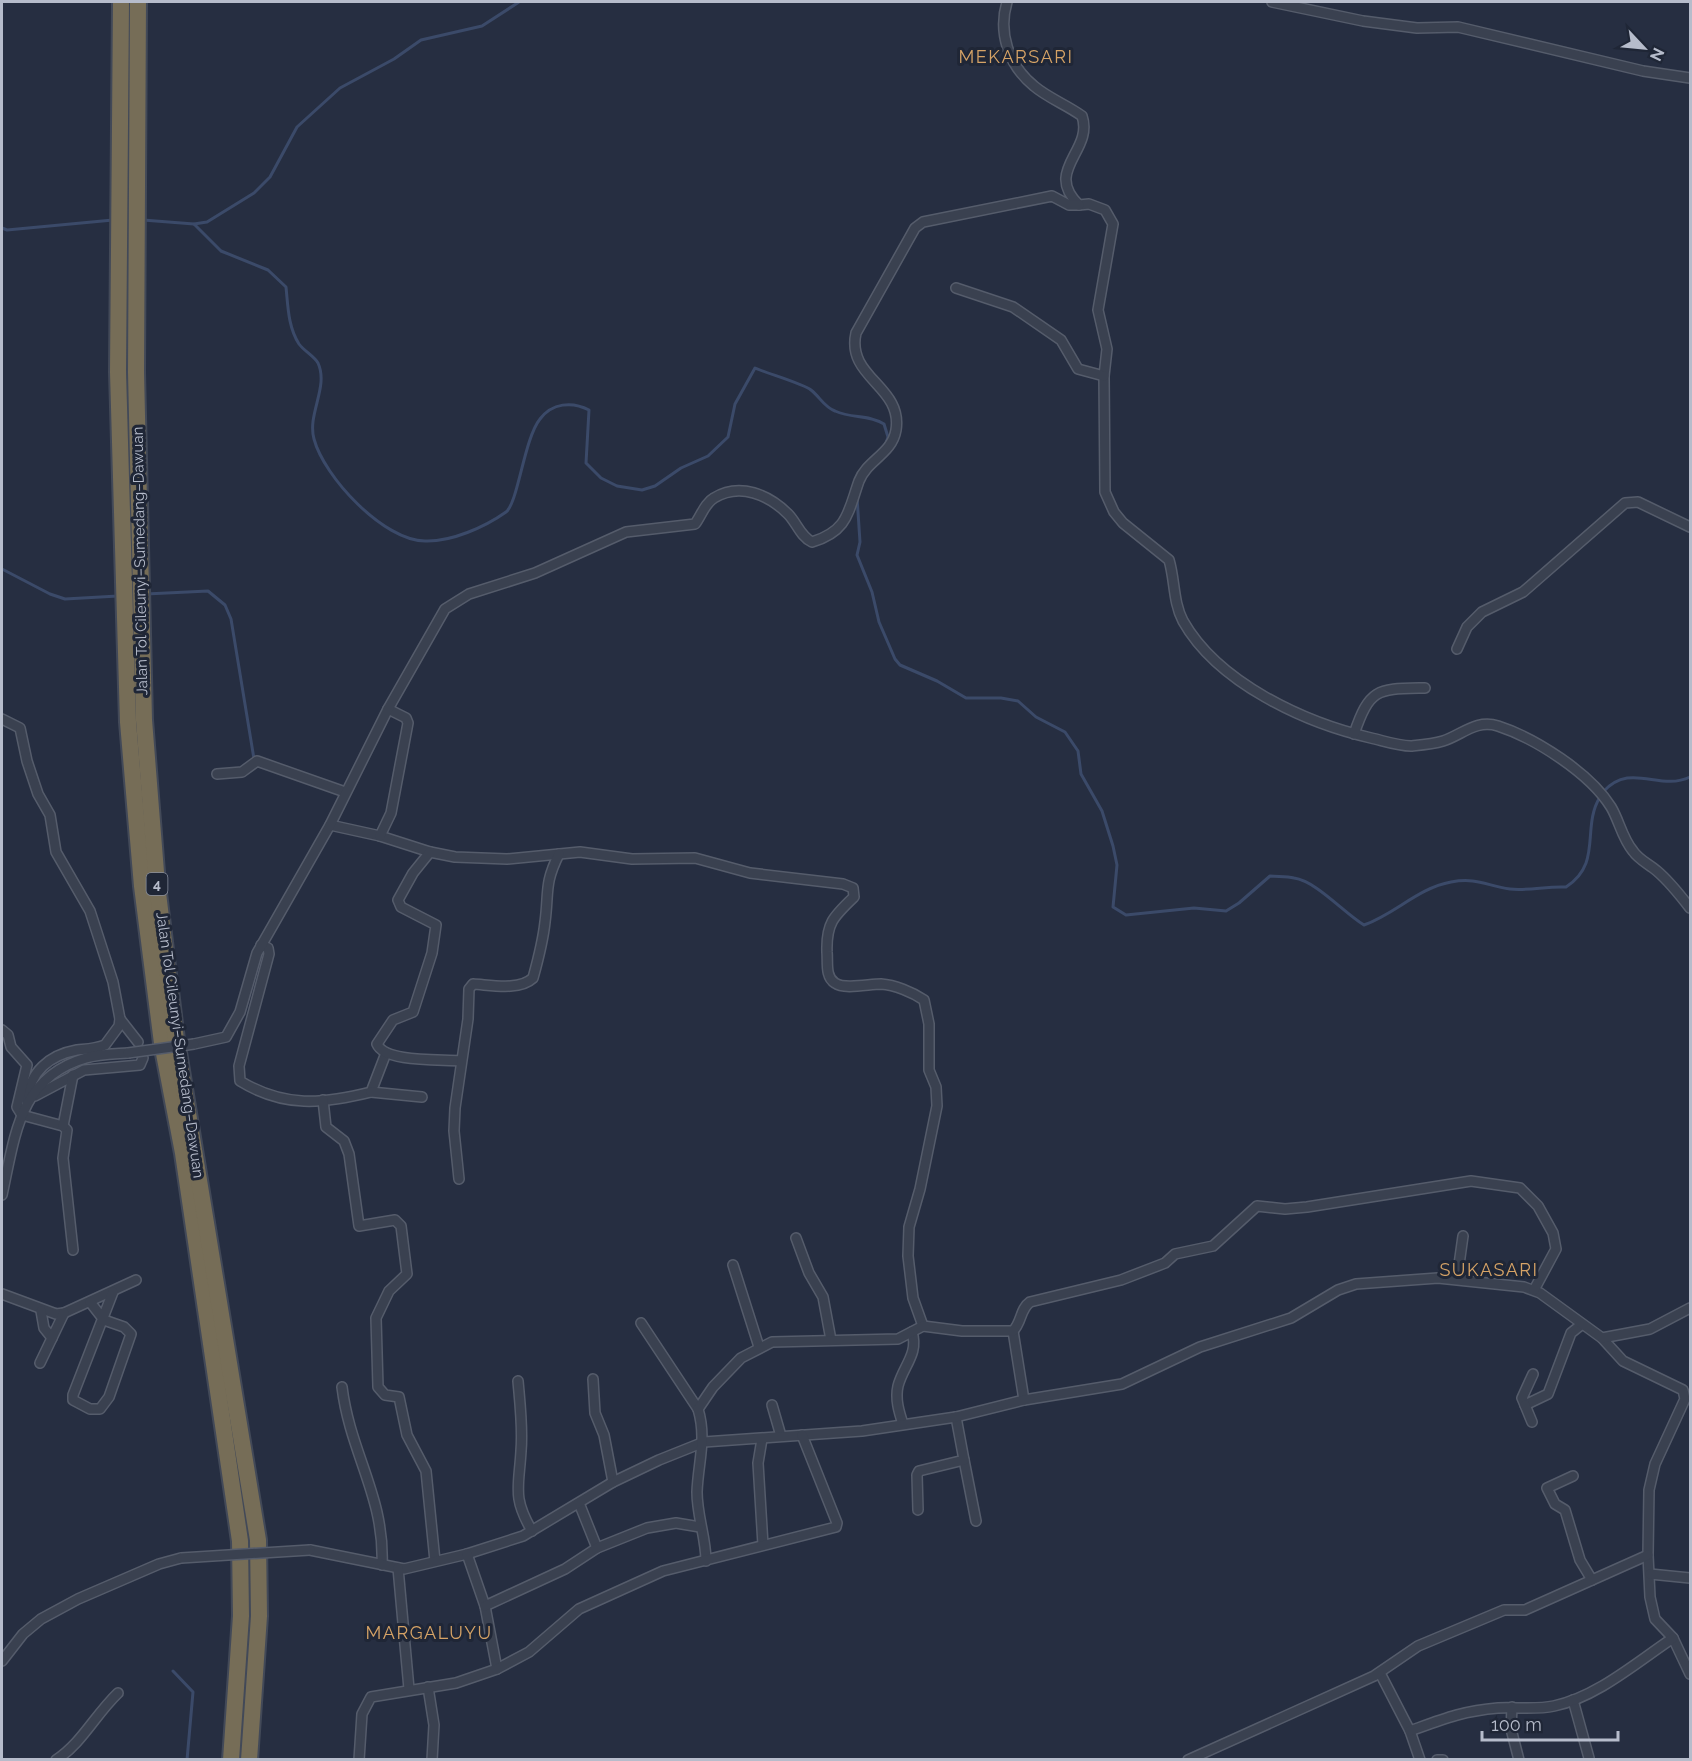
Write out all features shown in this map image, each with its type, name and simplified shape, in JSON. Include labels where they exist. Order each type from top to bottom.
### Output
[{"type":"highway","name":"Jalan Tol Cileunyi–Sumedang–Dawuan","points":[[121,2],[118,372],[121,553],[128,722],[142,886],[162,1043],[197,1246],[240,1541],[241,1616],[231,1760]]},
{"type":"highway","name":"Jalan Tol Cileunyi–Sumedang–Dawuan","points":[[138,2],[136,372],[144,720],[158,885],[176,1040],[258,1540],[258,1628],[249,1760]]},
{"type":"street","points":[[1007,2],[1002,19],[1003,34],[1021,74],[1034,87],[1082,116],[1085,124],[1083,136],[1073,155],[1065,180],[1068,194],[1079,205]]},
{"type":"street","points":[[1272,2],[1363,21],[1417,28],[1458,27],[1643,71],[1690,78]]},
{"type":"street","points":[[27,1100],[49,1074],[78,1060],[194,1044],[226,1036],[240,1012],[261,945],[330,825],[388,709],[445,609],[469,594],[535,573],[626,531],[694,524],[713,498],[727,493],[750,492],[764,495],[790,515],[805,538],[812,542],[833,532],[848,519],[863,471],[890,446],[897,426],[890,397],[865,372],[854,353],[856,333],[915,228],[923,222],[1052,196],[1069,205],[1089,204],[1105,210],[1113,224],[1098,310],[1107,350],[1104,376],[1105,492],[1113,512],[1123,523],[1168,560],[1175,600],[1183,620],[1194,636],[1220,663],[1255,692],[1295,714],[1354,734],[1410,746],[1443,741],[1484,723],[1496,725],[1532,742],[1565,763],[1596,787],[1612,808],[1632,851],[1663,877],[1690,908]]},
{"type":"street","points":[[956,288],[1013,307],[1061,340],[1078,369],[1104,376]]},
{"type":"street","points":[[1457,649],[1467,627],[1482,612],[1523,592],[1625,503],[1638,502],[1690,527]]},
{"type":"street","points":[[1354,734],[1363,708],[1377,693],[1390,688],[1425,688]]},
{"type":"street","points":[[380,836],[393,804],[408,723],[406,718],[388,709]]},
{"type":"street","points":[[2,719],[20,728],[27,761],[38,794],[50,815],[56,852],[90,911],[112,982],[120,1019],[119,1026],[105,1045],[62,1054],[47,1062],[32,1080],[2,1195]]},
{"type":"street","points":[[217,774],[242,772],[257,761],[345,792]]},
{"type":"street","points":[[330,825],[455,857],[507,859],[580,852],[632,859],[695,858],[750,873],[843,884],[853,888],[854,897],[838,910],[829,929],[828,971],[831,979],[836,985],[883,985],[918,996],[927,1007],[928,1070],[936,1087],[938,1106],[920,1189],[909,1227],[908,1256],[913,1298],[923,1326]]},
{"type":"street","points":[[430,852],[413,873],[398,900],[401,907],[434,922],[436,939],[414,1010],[411,1015],[393,1020],[377,1044],[386,1053],[416,1059],[461,1061]]},
{"type":"street","points":[[459,1179],[454,1131],[469,989],[473,984],[518,985],[528,983],[533,978],[546,921],[546,888],[559,854]]},
{"type":"street","points":[[261,945],[270,951],[239,1066],[240,1081],[288,1101],[323,1100],[371,1092],[422,1097]]},
{"type":"street","points":[[246,993],[257,996]]},
{"type":"street","points":[[120,1019],[138,1042]]},
{"type":"street","points":[[2,1030],[6,1032],[11,1047],[27,1065],[17,1107],[22,1115],[63,1126],[67,1130],[63,1158],[73,1250]]},
{"type":"street","points":[[371,1092],[386,1053]]},
{"type":"street","points":[[27,1100],[84,1070],[140,1065],[143,1058]]},
{"type":"street","points":[[63,1126],[73,1075]]},
{"type":"street","points":[[323,1100],[326,1127],[344,1141],[349,1154],[359,1226],[395,1220],[401,1226],[407,1274],[388,1291],[376,1318],[378,1387],[385,1395],[399,1397],[407,1435],[426,1471],[435,1561]]},
{"type":"street","points":[[698,1409],[713,1387],[741,1358],[759,1347],[781,1341],[898,1340],[923,1326],[962,1331],[1013,1331],[1019,1326],[1025,1306],[1030,1302],[1121,1280],[1165,1263],[1175,1254],[1213,1246],[1257,1206],[1285,1209],[1307,1207],[1472,1181],[1520,1188],[1530,1195],[1541,1212],[1552,1233],[1556,1249],[1553,1259],[1534,1290]]},
{"type":"street","points":[[1457,1279],[1463,1236]]},
{"type":"street","points":[[796,1238],[808,1273],[823,1297],[831,1340]]},
{"type":"street","points":[[733,1265],[759,1347]]},
{"type":"street","points":[[2,1660],[23,1634],[41,1619],[78,1599],[159,1564],[181,1558],[310,1550],[398,1568],[413,1568],[467,1554],[532,1531],[613,1482],[704,1442],[862,1431],[956,1417],[1024,1400],[1122,1384],[1200,1347],[1291,1318],[1338,1290],[1356,1284],[1396,1280],[1457,1279],[1534,1290],[1602,1338],[1623,1360],[1645,1373],[1680,1386],[1687,1397],[1658,1452],[1651,1482],[1648,1555],[1655,1619],[1673,1638],[1690,1674]]},
{"type":"street","points":[[2,1294],[41,1311],[56,1314],[90,1302],[136,1280]]},
{"type":"street","points":[[90,1302],[104,1320],[131,1334],[109,1397],[100,1409],[90,1409],[74,1400],[73,1395],[104,1320],[113,1292]]},
{"type":"street","points":[[1602,1338],[1650,1329],[1690,1308]]},
{"type":"street","points":[[41,1311],[44,1328],[52,1338]]},
{"type":"street","points":[[40,1363],[64,1313]]},
{"type":"street","points":[[641,1323],[698,1409],[703,1427],[704,1442],[697,1491],[706,1561]]},
{"type":"street","points":[[1525,1405],[1548,1394],[1571,1333],[1581,1324]]},
{"type":"street","points":[[1013,1331],[1024,1400]]},
{"type":"street","points":[[903,1424],[898,1408],[898,1386],[913,1355],[915,1344],[912,1332]]},
{"type":"street","points":[[1532,1422],[1522,1398],[1533,1374]]},
{"type":"street","points":[[593,1379],[595,1413],[604,1435],[613,1482]]},
{"type":"street","points":[[518,1381],[521,1450],[517,1483],[521,1512],[532,1531]]},
{"type":"street","points":[[342,1387],[349,1426],[379,1514],[382,1565]]},
{"type":"street","points":[[772,1405],[781,1436]]},
{"type":"street","points":[[956,1417],[976,1521]]},
{"type":"street","points":[[359,1760],[362,1714],[371,1697],[456,1683],[497,1669],[529,1652],[579,1609],[599,1598],[663,1571],[837,1525],[802,1435]]},
{"type":"street","points":[[762,1439],[758,1463],[764,1545]]},
{"type":"street","points":[[918,1510],[917,1474],[920,1471],[964,1460]]},
{"type":"street","points":[[1573,1476],[1547,1488],[1555,1504],[1565,1510],[1580,1560],[1592,1580]]},
{"type":"street","points":[[579,1503],[597,1548]]},
{"type":"street","points":[[485,1606],[565,1569],[597,1548],[647,1528],[676,1523],[700,1527]]},
{"type":"street","points":[[467,1554],[485,1606],[497,1669]]},
{"type":"street","points":[[1188,1760],[1380,1672],[1418,1646],[1504,1610],[1525,1610],[1648,1555]]},
{"type":"street","points":[[398,1568],[409,1689]]},
{"type":"street","points":[[1650,1574],[1690,1578]]},
{"type":"street","points":[[1410,1731],[1456,1713],[1512,1707],[1552,1707],[1573,1700],[1618,1676],[1673,1638]]},
{"type":"street","points":[[1380,1672],[1410,1731],[1420,1760]]},
{"type":"street","points":[[428,1687],[434,1725],[432,1760]]},
{"type":"street","points":[[56,1760],[77,1743],[99,1712],[118,1693]]},
{"type":"street","points":[[1573,1700],[1589,1758]]},
{"type":"street","points":[[1512,1707],[1511,1730],[1519,1760]]},
{"type":"street","points":[[1437,1760],[1443,1760]]},
{"type":"waterway","points":[[143,220],[194,224],[207,222],[254,193],[270,177],[297,127],[340,88],[394,59],[421,40],[482,26],[519,2]]},
{"type":"waterway","points":[[2,228],[7,230],[113,220]]},
{"type":"waterway","points":[[194,224],[221,251],[268,270],[286,287],[289,316],[295,337],[301,347],[316,360],[321,372],[320,391],[313,420],[314,439],[320,454],[330,471],[358,504],[374,519],[409,538],[425,541],[446,539],[478,528],[506,512],[514,496],[534,428],[550,410],[563,405],[576,405],[589,410],[586,463],[601,478],[617,486],[642,490],[655,486],[681,468],[708,456],[728,437],[735,404],[755,368],[807,388],[835,411],[884,424],[888,437],[885,446]]},
{"type":"waterway","points":[[857,497],[860,542],[857,555],[872,592],[879,622],[895,659],[900,665],[937,681],[966,698],[1001,698],[1018,701],[1036,717],[1065,732],[1078,751],[1081,774],[1102,811],[1117,865],[1113,907],[1126,915],[1194,908],[1226,911],[1239,903],[1270,876],[1302,880],[1364,925],[1417,895],[1451,882],[1475,881],[1502,888],[1517,889],[1566,887],[1577,878],[1584,867],[1590,845],[1592,821],[1600,797]]},
{"type":"waterway","points":[[2,569],[50,594],[65,599],[118,596]]},
{"type":"waterway","points":[[146,594],[208,591],[225,605],[231,619],[254,759]]},
{"type":"waterway","points":[[1603,792],[1614,783],[1624,779],[1679,781],[1690,777]]},
{"type":"waterway","points":[[173,1671],[193,1692],[187,1760]]},
{"type":"district","name":"MEKARSARI","points":[[1016,56]]},
{"type":"district","name":"SUKASARI","points":[[1489,1269]]},
{"type":"district","name":"MARGALUYU","points":[[429,1632]]}]
